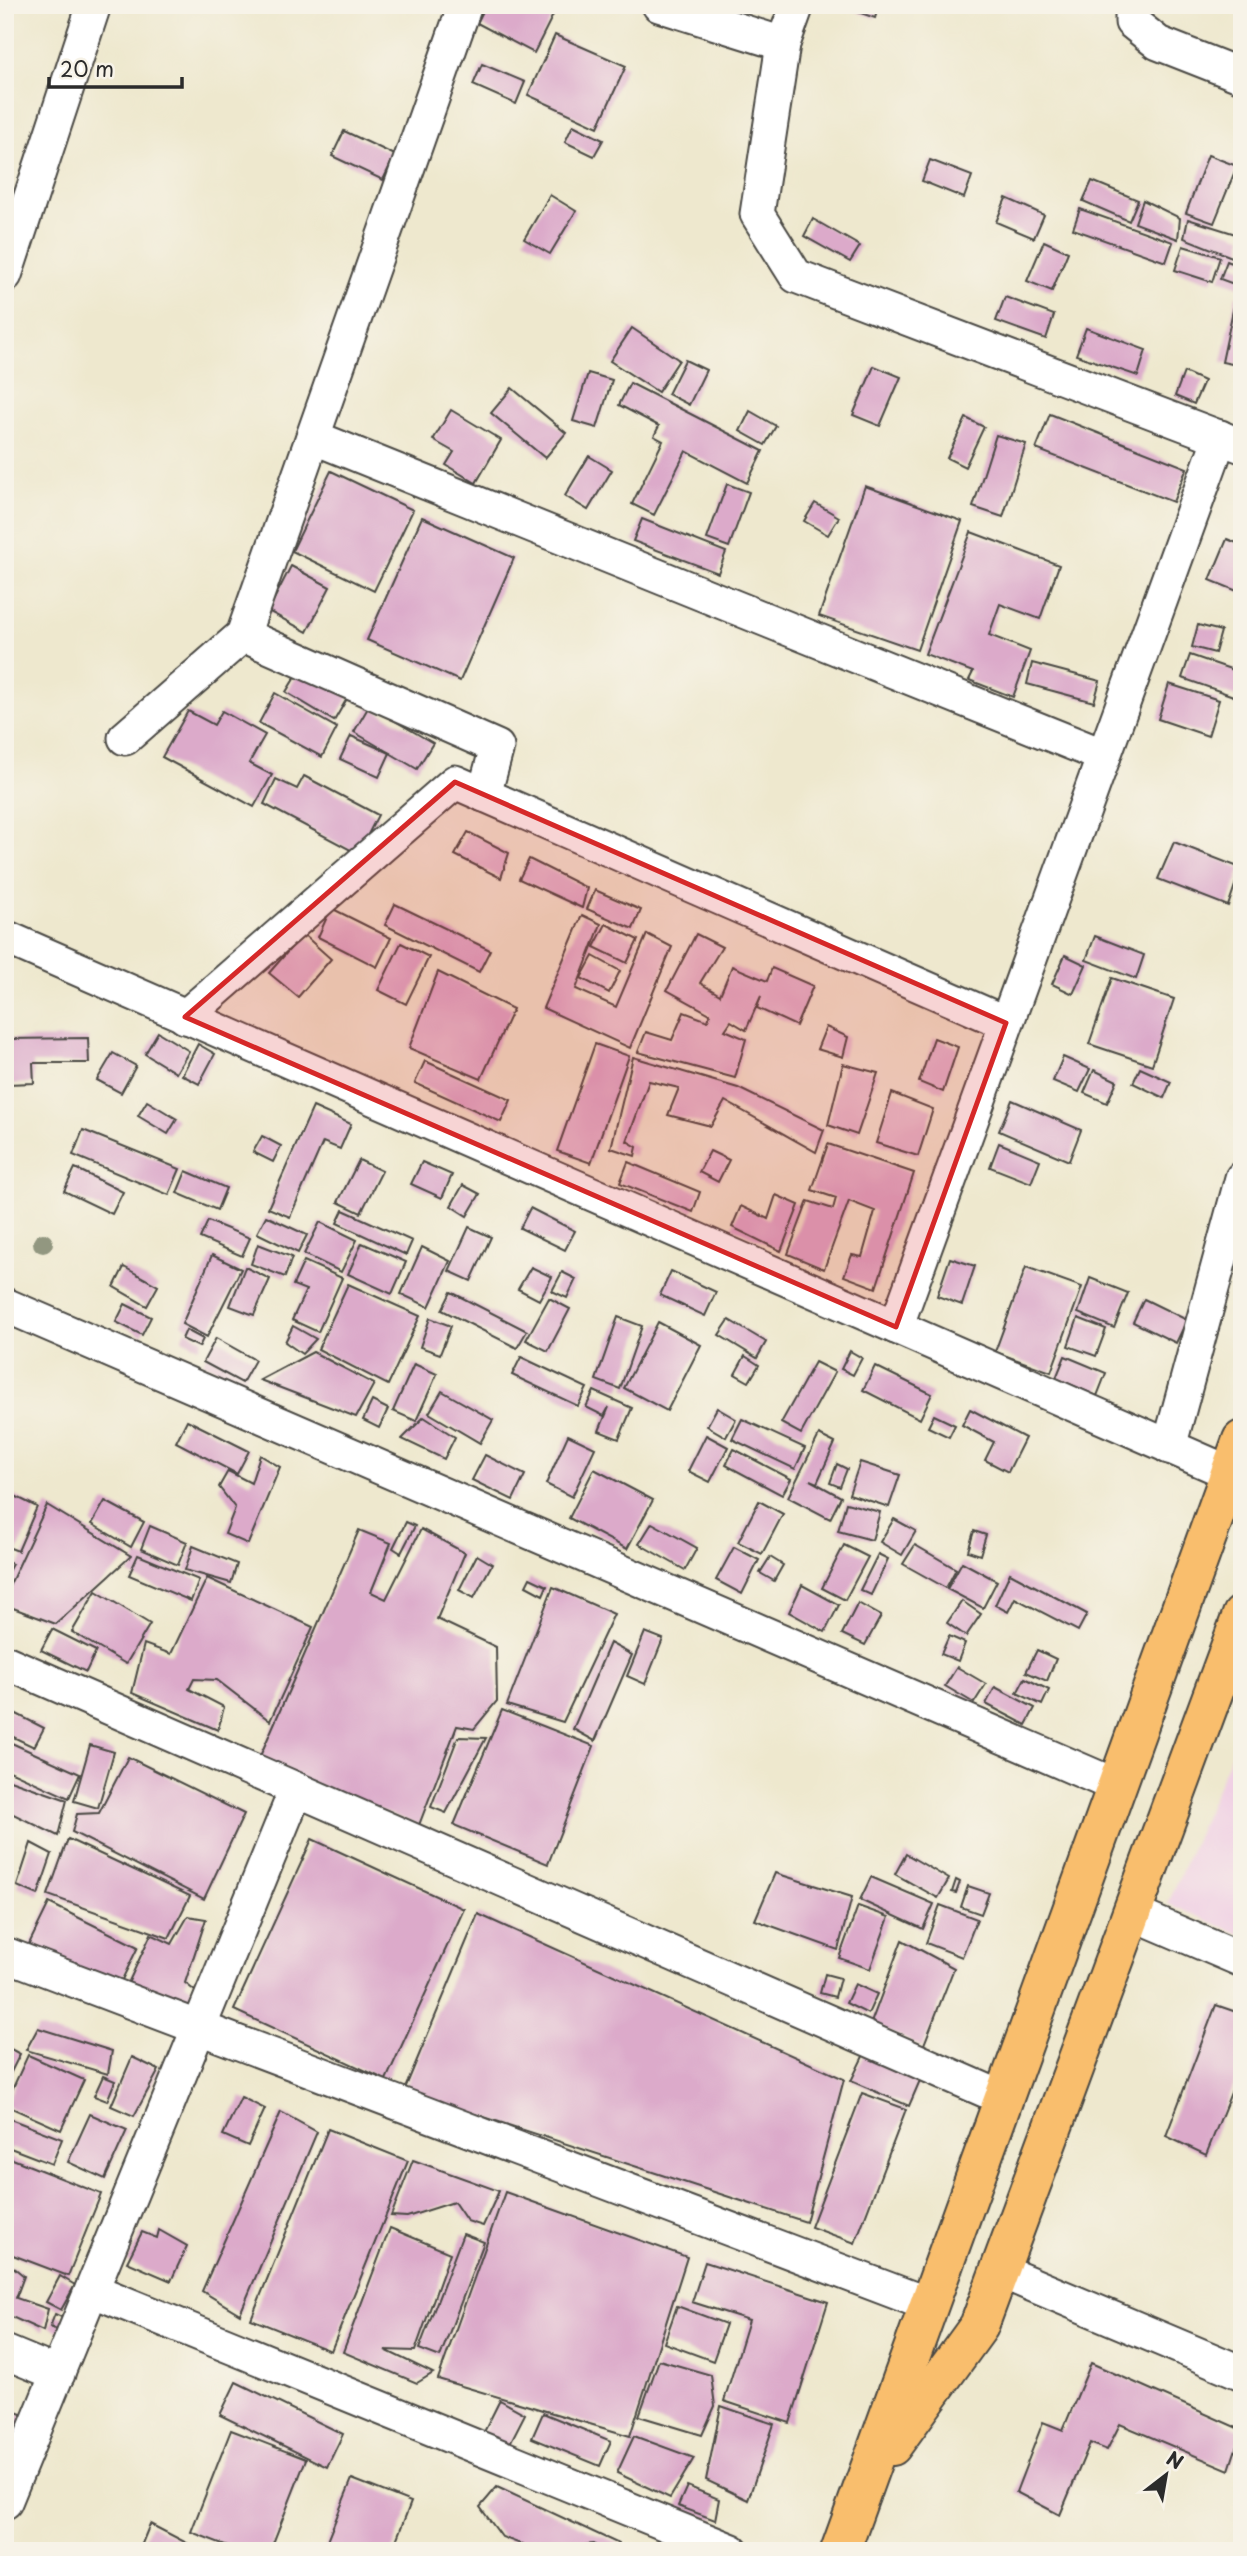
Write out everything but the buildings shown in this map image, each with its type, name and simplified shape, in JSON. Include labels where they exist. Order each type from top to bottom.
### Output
[{"type":"main road","points":[[840,2551],[1236,1456]]},
{"type":"main road","points":[[866,2481],[979,2326],[1242,1615]]},
{"type":"street","points":[[5,275],[94,5]]},
{"type":"street","points":[[125,738],[243,635],[465,5]]},
{"type":"street","points":[[659,5],[783,44]]},
{"type":"street","points":[[797,5],[783,44],[757,214],[796,276],[1231,441],[1104,756],[896,1327]]},
{"type":"street","points":[[1132,5],[1132,22],[1158,43],[1242,76]]},
{"type":"street","points":[[313,437],[1104,756]]},
{"type":"street","points":[[243,635],[497,747],[484,795]]},
{"type":"street","points":[[185,1017],[454,782],[1006,1023]]},
{"type":"street","points":[[5,937],[1169,1447],[1236,1456]]},
{"type":"street","points":[[1169,1447],[1242,1178]]},
{"type":"street","points":[[5,1305],[1117,1786]]},
{"type":"street","points":[[5,1662],[1004,2099]]},
{"type":"street","points":[[5,2502],[296,1790]]},
{"type":"street","points":[[1132,1913],[1242,1960]]},
{"type":"street","points":[[5,1954],[930,2305]]},
{"type":"street","points":[[1000,2272],[1242,2373]]},
{"type":"street","points":[[92,2290],[732,2551]]},
{"type":"street","points":[[5,2352],[58,2374]]},
{"type":"highlighted area","points":[[455,782],[1006,1023],[896,1327],[185,1017]]},
{"type":"shaded area","points":[[1242,1728],[1242,1935],[1168,1904]]}]
